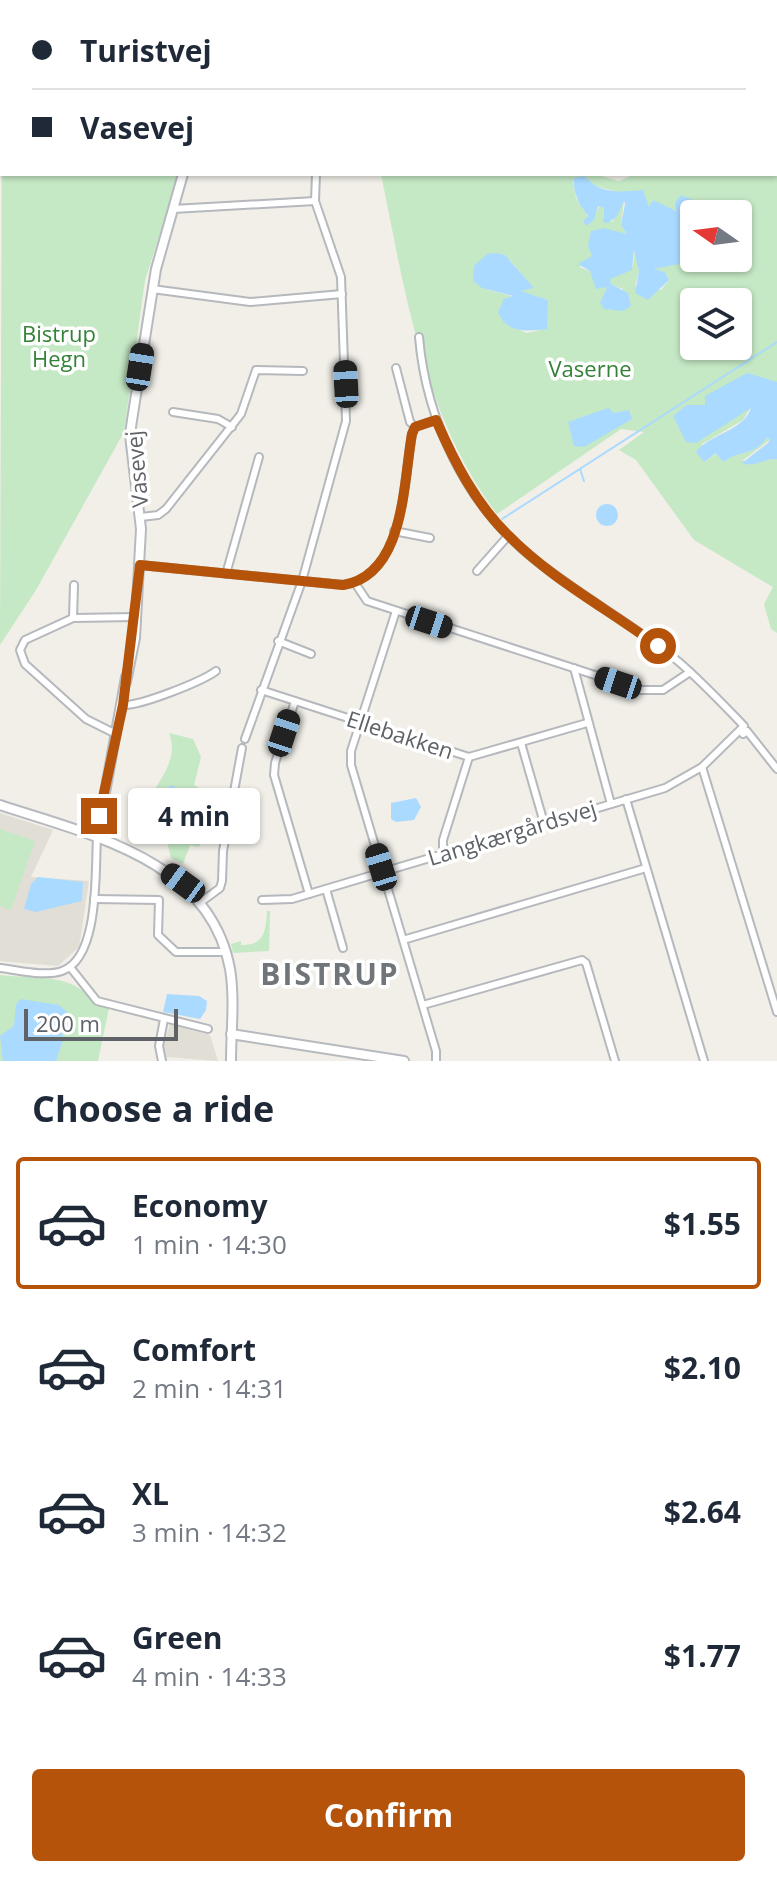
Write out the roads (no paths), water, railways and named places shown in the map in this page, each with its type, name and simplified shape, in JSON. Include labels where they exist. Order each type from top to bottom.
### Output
[{"type":"street","name":"Vasevej","points":[[97,837],[136,622],[141,517],[130,435],[152,289],[182,176]]},
{"type":"street","points":[[245,739],[302,581],[346,421],[341,277],[315,201],[316,176]]},
{"type":"street","points":[[173,209],[315,201]]},
{"type":"street","points":[[152,289],[250,302],[342,294]]},
{"type":"street","points":[[419,337],[436,420],[466,479],[508,536],[533,559],[636,630],[690,672],[747,731],[777,769]]},
{"type":"street","points":[[396,368],[410,422],[415,427]]},
{"type":"street","points":[[141,517],[158,515],[166,509],[207,453],[232,427],[246,401],[256,370],[303,371]]},
{"type":"street","points":[[173,412],[218,419],[232,427]]},
{"type":"street","points":[[415,427],[436,420]]},
{"type":"street","points":[[140,565],[302,581],[355,583],[367,578],[384,562],[394,531],[415,427]]},
{"type":"street","points":[[226,574],[259,457]]},
{"type":"street","points":[[394,531],[430,538]]},
{"type":"street","points":[[477,571],[508,536]]},
{"type":"street","points":[[355,583],[363,598],[396,611],[651,692],[676,684],[690,672]]},
{"type":"street","points":[[73,618],[74,585]]},
{"type":"street","points":[[396,611],[360,722],[351,765],[423,1005],[436,1061]]},
{"type":"street","points":[[116,734],[86,719],[20,656],[25,640],[73,618],[136,622]]},
{"type":"street","points":[[278,641],[311,654]]},
{"type":"street","points":[[574,668],[611,804]]},
{"type":"street","points":[[123,705],[139,704],[204,680],[216,671]]},
{"type":"street","name":"Ellebakken","points":[[261,690],[469,757],[587,723]]},
{"type":"street","points":[[295,701],[274,775],[309,894]]},
{"type":"street","name":"Langkærgårdsvej","points":[[262,900],[309,894],[665,788],[702,767],[743,730]]},
{"type":"street","points":[[521,743],[544,823]]},
{"type":"street","points":[[201,902],[220,888],[222,881],[223,851],[242,748]]},
{"type":"street","points":[[443,854],[443,840],[469,757]]},
{"type":"street","points":[[702,767],[777,1012]]},
{"type":"street","points":[[626,799],[704,1061]]},
{"type":"street","points":[[0,805],[97,837],[165,870],[201,902],[225,952],[231,979],[231,1061]]},
{"type":"street","points":[[0,968],[50,973],[70,967],[85,950],[94,899],[97,837]]},
{"type":"street","points":[[403,940],[646,868]]},
{"type":"street","points":[[326,889],[343,948]]},
{"type":"street","points":[[94,899],[159,900],[158,935],[176,952],[225,952]]},
{"type":"street","points":[[423,1005],[582,960],[586,963],[615,1061]]},
{"type":"street","points":[[70,967],[97,1001],[208,1029]]},
{"type":"street","points":[[162,1061],[159,1046],[164,1019]]},
{"type":"street","points":[[231,1034],[404,1061]]},
{"type":"water","points":[[583,176],[596,186],[610,191],[643,190],[649,207],[653,200],[676,211],[675,203],[681,195],[693,200],[680,200],[680,264],[654,269],[665,272],[669,280],[648,300],[635,293],[639,271],[634,250],[632,270],[610,279],[611,284],[628,293],[631,306],[623,311],[604,309],[600,303],[607,287],[596,289],[590,271],[578,264],[592,256],[588,246],[591,231],[604,228],[627,234],[621,225],[625,204],[624,201],[617,216],[608,223],[603,222],[604,208],[598,206],[594,220],[586,226],[583,221],[588,216],[577,198],[574,178]]},
{"type":"water","points":[[487,254],[505,255],[534,288],[521,291],[548,300],[547,329],[512,328],[498,312],[504,299],[513,296],[482,288],[473,281],[474,266]]},
{"type":"water","points":[[747,373],[777,382],[777,459],[742,463],[768,443],[770,439],[766,438],[752,450],[723,462],[716,453],[704,462],[696,452],[741,422],[751,408],[696,443],[686,442],[673,416],[687,405],[705,405],[705,396]]},
{"type":"water","points":[[608,408],[614,413],[629,410],[632,419],[584,447],[574,446],[568,422]]},
{"type":"water","points":[[603,504],[611,504],[618,515],[611,526],[603,526],[596,519],[596,511]]},
{"type":"water","points":[[170,785],[207,800],[208,816],[195,820],[182,818],[171,810],[164,799]]},
{"type":"water","points":[[416,798],[421,807],[414,820],[396,822],[391,819],[391,803]]},
{"type":"water","points":[[38,877],[83,882],[82,901],[36,912],[24,909],[31,884]]},
{"type":"water","points":[[167,994],[199,996],[207,1001],[206,1010],[200,1019],[163,1012]]},
{"type":"water","points":[[20,999],[59,1005],[67,1012],[61,1021],[63,1040],[56,1061],[3,1061],[0,1036],[14,1026],[16,1005]]},
{"type":"waterway","points":[[502,519],[777,342]]},
{"type":"waterway","points":[[580,469],[584,481]]},
{"type":"district","name":"BISTRUP","points":[[330,975]]},
{"type":"park label","name":"Bistrup Hegn","points":[[59,346]]},
{"type":"park label","name":"Vaserne","points":[[590,369]]}]
